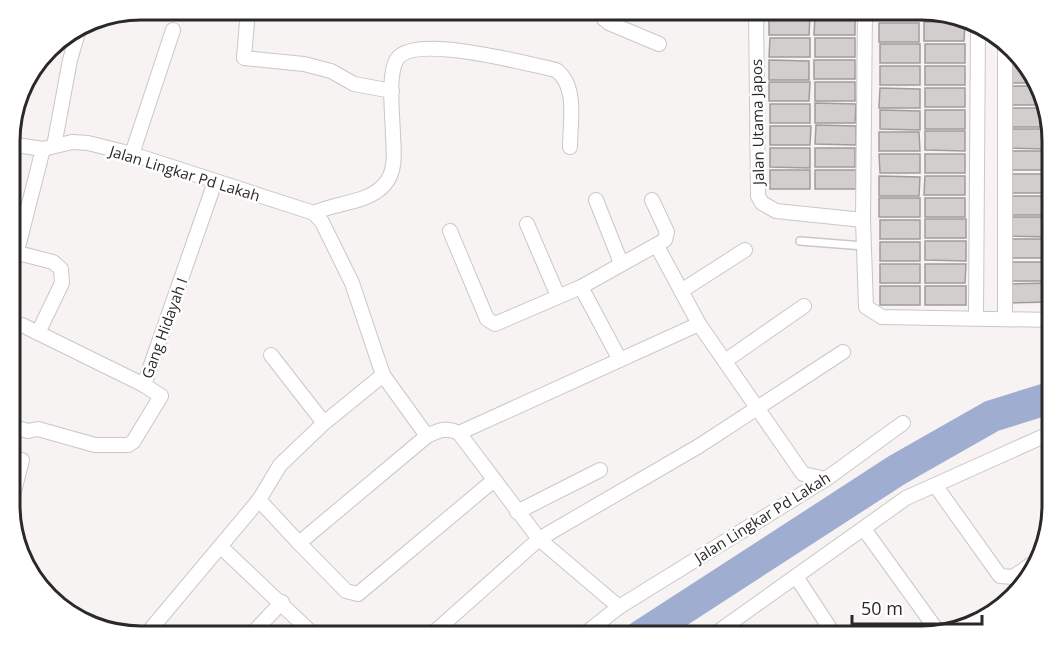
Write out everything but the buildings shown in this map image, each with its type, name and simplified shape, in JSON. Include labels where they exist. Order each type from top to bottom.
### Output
[{"type":"street","points":[[247,20],[244,58],[304,63],[331,71],[354,84],[392,91]]},
{"type":"street","points":[[605,20],[659,44]]},
{"type":"street","name":"Jalan Utama Japos","points":[[756,20],[758,196],[762,203],[776,211],[863,220]]},
{"type":"street","points":[[865,20],[863,220],[866,307],[872,313],[882,317],[1042,320]]},
{"type":"street","points":[[132,154],[173,30]]},
{"type":"street","points":[[976,317],[978,34]]},
{"type":"street","points":[[20,231],[49,148],[76,38]]},
{"type":"street","points":[[427,436],[382,375],[352,283],[318,218],[376,194],[387,183],[394,161],[393,73],[398,58],[407,51],[450,49],[556,70],[566,81],[571,99],[570,147]]},
{"type":"street","points":[[1005,53],[1005,318]]},
{"type":"street","name":"Jalan Lingkar Pd Lakah","points":[[20,145],[49,148],[72,142],[88,143],[132,154],[318,218]]},
{"type":"street","name":"Gang Hidayah I","points":[[20,429],[28,431],[38,429],[95,445],[128,445],[133,442],[161,396],[144,386],[215,182]]},
{"type":"street","points":[[596,200],[621,263]]},
{"type":"street","points":[[450,231],[490,322],[500,324],[581,287],[665,240],[667,232],[652,200]]},
{"type":"street","points":[[527,224],[558,296]]},
{"type":"street","points":[[657,246],[699,324],[803,474],[826,479]]},
{"type":"street","points":[[681,291],[745,250]]},
{"type":"street","points":[[20,253],[53,262],[61,268],[62,283],[38,333]]},
{"type":"street","points":[[581,287],[620,360]]},
{"type":"street","points":[[724,361],[804,306]]},
{"type":"street","points":[[299,543],[427,436],[442,429],[459,433],[699,324]]},
{"type":"street","points":[[22,325],[144,386]]},
{"type":"street","points":[[442,626],[538,539],[699,446],[843,352]]},
{"type":"street","points":[[271,355],[324,423]]},
{"type":"street","points":[[153,626],[259,500],[280,465],[324,423],[382,375]]},
{"type":"street","name":"Jalan Lingkar Pd Lakah","points":[[595,625],[619,607],[826,479],[903,423]]},
{"type":"street","points":[[459,433],[538,539],[619,607]]},
{"type":"street","points":[[736,625],[796,578],[906,498],[1042,437]]},
{"type":"street","points":[[20,468],[22,460]]},
{"type":"street","points":[[518,512],[600,470]]},
{"type":"street","points":[[259,500],[346,591],[358,594],[494,480]]},
{"type":"street","points":[[935,485],[1000,576],[1013,577],[1022,571]]},
{"type":"street","points":[[864,529],[933,625]]},
{"type":"street","points":[[220,547],[305,626]]},
{"type":"street","points":[[796,578],[828,625]]},
{"type":"street","points":[[260,626],[282,602]]},
{"type":"lane","points":[[800,241],[864,246]]},
{"type":"waterway","points":[[657,625],[897,470],[992,416],[1042,400]]}]
